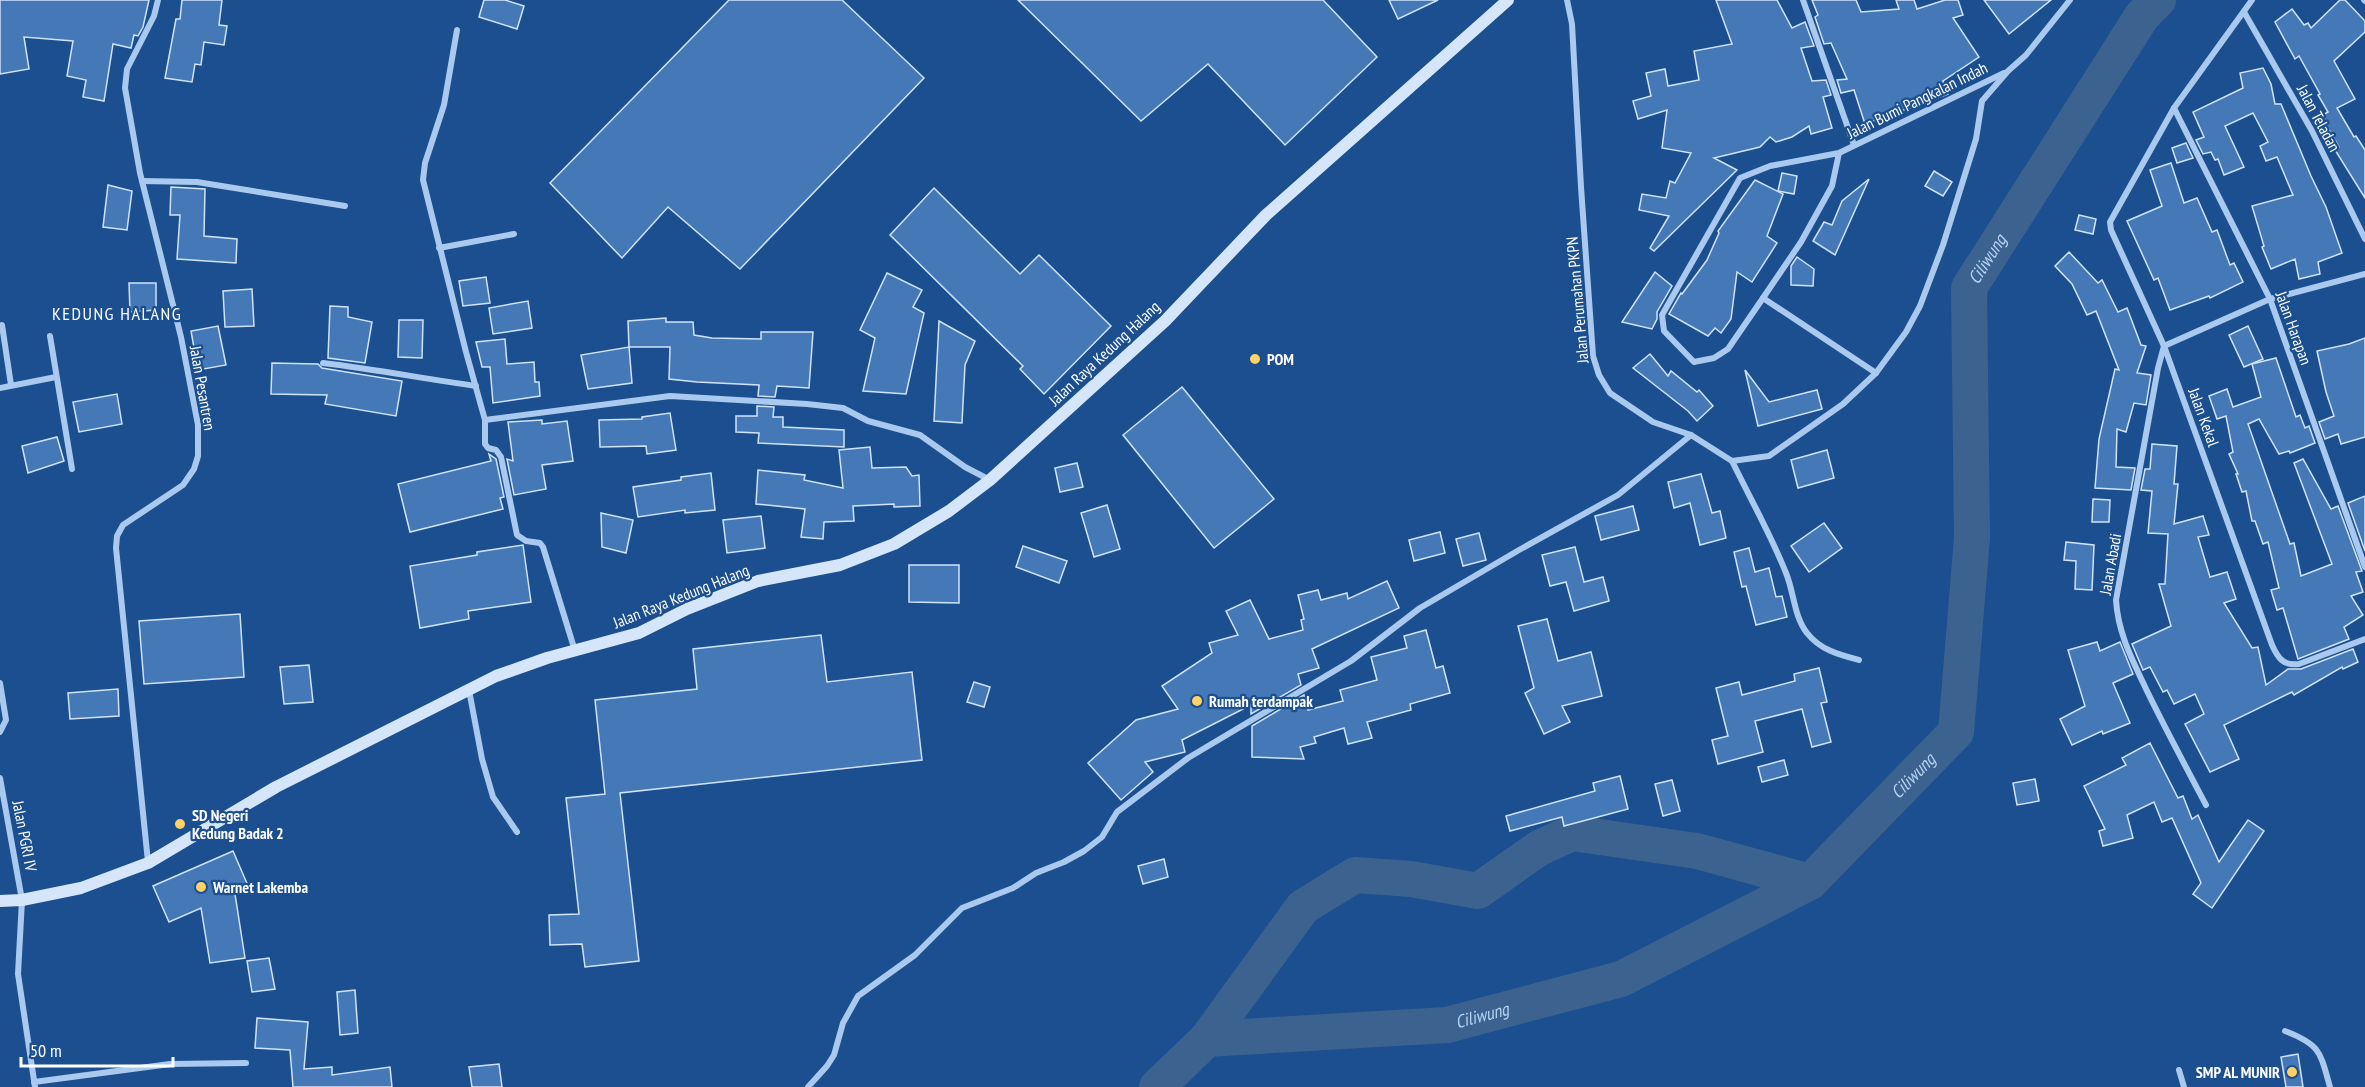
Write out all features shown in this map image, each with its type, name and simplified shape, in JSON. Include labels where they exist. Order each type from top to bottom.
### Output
[{"type":"main road","name":"Jalan Raya Kedung Halang","points":[[0,901],[22,900],[81,888],[148,863],[276,787],[469,688],[522,666],[639,633],[687,609],[758,581],[840,565],[894,544],[949,511],[990,480],[1164,321],[1266,215],[1508,0]]},
{"type":"street","name":"Jalan Pesantren","points":[[148,863],[116,548],[117,536],[123,525],[183,485],[194,469],[199,444],[198,425],[181,337],[142,181],[125,80],[127,69],[154,16],[158,0]]},
{"type":"street","name":"Jalan Perumahan PKPN","points":[[1567,0],[1572,24],[1593,356],[1599,375],[1610,393],[1653,422],[1691,435],[1732,461]]},
{"type":"street","points":[[1803,0],[1854,145]]},
{"type":"street","points":[[1859,660],[1832,652],[1818,644],[1807,633],[1800,621],[1786,573],[1732,461],[1769,456],[1842,404],[1876,373],[1906,332],[1920,306],[1943,245],[1976,139],[1983,101],[2008,71],[2026,55],[2070,0]]},
{"type":"street","points":[[2174,108],[2252,0]]},
{"type":"street","name":"Jalan Teladan","points":[[2244,12],[2312,131],[2365,239]]},
{"type":"street","points":[[457,30],[444,105],[423,171],[423,180],[486,420],[485,444],[488,448],[496,450],[501,457],[517,535],[523,540],[540,543],[543,547],[575,651]]},
{"type":"street","name":"Jalan Bumi Pangkalan Indah","points":[[1839,153],[1832,186],[1801,242],[1728,349],[1714,358],[1694,362],[1664,331],[1662,315],[1740,178],[1770,166],[1839,153],[2008,71]]},
{"type":"street","name":"Jalan Harapan","points":[[2174,108],[2270,299],[2365,567]]},
{"type":"street","name":"Jalan Kekal","points":[[2174,108],[2110,222],[2114,240],[2164,346],[2279,659],[2289,666],[2299,664],[2365,639]]},
{"type":"street","points":[[142,181],[197,182],[270,196],[345,206]]},
{"type":"street","points":[[439,248],[514,234]]},
{"type":"street","points":[[2164,346],[2270,299],[2365,274]]},
{"type":"street","points":[[1763,298],[1876,373]]},
{"type":"street","points":[[2,325],[11,385]]},
{"type":"street","points":[[50,336],[72,469]]},
{"type":"street","name":"Jalan Abadi","points":[[2164,346],[2158,368],[2116,600],[2117,619],[2127,648],[2151,699],[2206,805]]},
{"type":"street","points":[[323,363],[476,386]]},
{"type":"street","points":[[0,388],[56,376]]},
{"type":"street","points":[[486,420],[670,396],[843,408],[868,421],[920,435],[965,467],[990,480]]},
{"type":"street","points":[[808,1087],[834,1055],[843,1023],[858,996],[915,955],[962,908],[1012,888],[1036,873],[1084,851],[1102,837],[1117,812],[1188,758],[1351,661],[1420,608],[1618,495],[1691,435]]},
{"type":"street","points":[[0,683],[6,720],[0,732]]},
{"type":"street","points":[[469,688],[482,759],[493,797],[517,832]]},
{"type":"street","name":"Jalan PGRI IV","points":[[0,778],[22,900],[18,974],[34,1084]]},
{"type":"street","points":[[2284,1031],[2304,1039],[2320,1052],[2330,1087]]},
{"type":"street","points":[[34,1084],[170,1064],[246,1063]]},
{"type":"street","points":[[2179,1070],[2184,1087]]},
{"type":"building","points":[[0,0],[149,0],[143,27],[138,36],[134,35],[131,48],[113,44],[104,101],[83,97],[86,80],[67,76],[73,41],[24,37],[29,69],[0,74]]},
{"type":"building","points":[[182,0],[222,0],[219,25],[227,26],[224,45],[204,42],[201,65],[195,64],[192,82],[165,78],[176,19],[180,19]]},
{"type":"building","points":[[484,0],[505,0],[524,6],[517,29],[479,17]]},
{"type":"building","points":[[729,0],[842,0],[924,78],[740,269],[668,207],[622,258],[550,183]]},
{"type":"building","points":[[1018,0],[1323,0],[1377,57],[1285,145],[1208,64],[1141,121]]},
{"type":"building","points":[[1389,0],[1438,0],[1398,19]]},
{"type":"building","points":[[1716,0],[1777,0],[1792,28],[1805,22],[1814,46],[1801,48],[1812,81],[1826,80],[1831,95],[1823,97],[1832,128],[1811,134],[1809,126],[1792,137],[1776,142],[1770,137],[1760,147],[1714,158],[1737,170],[1654,251],[1650,248],[1669,216],[1639,210],[1642,194],[1666,198],[1670,181],[1675,183],[1691,153],[1662,148],[1667,110],[1638,119],[1633,101],[1651,96],[1646,73],[1665,69],[1668,86],[1699,80],[1694,51],[1732,44]]},
{"type":"building","points":[[1812,0],[1856,0],[1861,12],[1899,9],[1896,0],[1914,0],[1917,9],[1945,0],[1958,0],[1963,15],[1953,18],[1979,57],[1943,81],[1948,94],[1865,124],[1854,90],[1841,93],[1837,80],[1847,79],[1831,43],[1824,44],[1815,17],[1818,15]]},
{"type":"building","points":[[1984,0],[2051,0],[2009,34]]},
{"type":"building","points":[[2340,0],[2345,0],[2365,21],[2365,32],[2334,61],[2355,99],[2337,108],[2354,137],[2356,136],[2365,150],[2365,198],[2335,150],[2339,147],[2321,116],[2328,112],[2318,95],[2320,94],[2299,56],[2295,59],[2275,22],[2292,9],[2304,25],[2308,23],[2311,28]]},
{"type":"building","points":[[2263,68],[2271,84],[2275,104],[2281,104],[2326,207],[2342,253],[2318,262],[2320,274],[2299,279],[2295,259],[2271,269],[2262,247],[2264,246],[2252,206],[2293,195],[2277,157],[2266,161],[2260,146],[2268,142],[2253,113],[2225,126],[2244,167],[2224,175],[2218,159],[2215,160],[2211,152],[2203,154],[2196,140],[2204,137],[2193,112],[2243,88],[2240,73]]},
{"type":"building","points":[[2186,143],[2193,158],[2177,163],[2172,148]]},
{"type":"building","points":[[2171,163],[2184,203],[2197,198],[2212,232],[2217,230],[2230,265],[2234,263],[2243,282],[2210,298],[2209,296],[2170,310],[2158,278],[2154,280],[2127,221],[2162,206],[2150,170]]},
{"type":"building","points":[[1934,171],[1952,182],[1943,196],[1925,186]]},
{"type":"building","points":[[1782,173],[1797,176],[1794,194],[1778,191]]},
{"type":"building","points":[[1869,179],[1835,255],[1813,241],[1824,222],[1832,225],[1842,201]]},
{"type":"building","points":[[1755,180],[1783,194],[1767,236],[1777,243],[1752,282],[1737,272],[1731,319],[1721,333],[1715,328],[1708,336],[1669,314],[1681,293],[1707,260],[1718,231]]},
{"type":"building","points":[[108,185],[132,191],[127,230],[103,227]]},
{"type":"building","points":[[171,187],[205,189],[204,236],[237,239],[236,263],[177,259],[180,215],[170,215]]},
{"type":"building","points":[[934,188],[1020,274],[1039,255],[1111,326],[1044,394],[1020,369],[1023,366],[890,235]]},
{"type":"building","points":[[2079,215],[2096,219],[2093,234],[2075,230]]},
{"type":"building","points":[[2069,252],[2098,283],[2102,280],[2118,312],[2127,308],[2141,345],[2146,346],[2137,373],[2151,375],[2146,405],[2134,403],[2126,432],[2117,429],[2116,467],[2135,468],[2131,490],[2095,488],[2099,439],[2115,369],[2119,370],[2096,311],[2087,315],[2072,284],[2055,266]]},
{"type":"building","points":[[1797,257],[1814,269],[1813,286],[1791,285],[1791,266]]},
{"type":"building","points":[[1655,272],[1672,286],[1657,312],[1657,319],[1652,329],[1622,322]]},
{"type":"building","points":[[887,273],[922,290],[913,307],[924,313],[906,394],[863,391],[875,338],[860,330]]},
{"type":"building","points":[[486,277],[490,303],[463,306],[459,281]]},
{"type":"building","points":[[129,283],[156,283],[156,310],[130,312]]},
{"type":"building","points":[[252,289],[254,326],[225,327],[223,291]]},
{"type":"building","points":[[528,301],[532,328],[493,334],[489,308]]},
{"type":"building","points":[[330,306],[348,307],[348,317],[372,322],[365,363],[328,358]]},
{"type":"building","points":[[666,318],[666,322],[693,322],[694,335],[712,338],[761,339],[761,332],[813,332],[809,388],[777,386],[775,397],[758,396],[759,385],[669,379],[670,347],[629,347],[628,321]]},
{"type":"building","points":[[399,320],[423,320],[422,358],[398,357]]},
{"type":"building","points":[[939,321],[975,341],[965,365],[962,423],[934,421]]},
{"type":"building","points":[[218,326],[226,365],[198,370],[191,331]]},
{"type":"building","points":[[2248,326],[2263,359],[2244,367],[2229,335]]},
{"type":"building","points":[[2365,338],[2365,437],[2341,444],[2338,434],[2325,439],[2319,422],[2334,416],[2317,351]]},
{"type":"building","points":[[505,339],[507,364],[534,362],[535,382],[539,382],[540,396],[493,403],[490,367],[482,367],[476,342]]},
{"type":"building","points":[[629,347],[632,383],[588,389],[581,355]]},
{"type":"building","points":[[1650,354],[1668,376],[1671,371],[1697,392],[1699,390],[1713,406],[1697,421],[1688,411],[1633,368]]},
{"type":"building","points":[[2276,358],[2296,417],[2300,415],[2305,428],[2309,426],[2315,443],[2290,453],[2289,451],[2279,454],[2259,419],[2248,424],[2290,544],[2294,543],[2301,576],[2332,564],[2294,463],[2303,459],[2331,509],[2338,506],[2362,571],[2356,572],[2363,592],[2351,596],[2363,615],[2344,627],[2349,639],[2298,659],[2283,608],[2277,610],[2271,590],[2279,588],[2268,542],[2263,544],[2255,521],[2252,521],[2246,491],[2242,492],[2236,474],[2238,474],[2229,454],[2233,452],[2226,416],[2217,419],[2209,396],[2227,389],[2233,407],[2261,397],[2252,364]]},
{"type":"building","points":[[272,363],[318,364],[322,368],[402,381],[396,416],[325,404],[327,395],[271,394]]},
{"type":"building","points":[[1745,370],[1769,402],[1817,390],[1822,409],[1758,426]]},
{"type":"building","points":[[1182,387],[1274,499],[1214,548],[1123,435]]},
{"type":"building","points":[[117,394],[122,424],[79,432],[73,402]]},
{"type":"building","points":[[757,406],[774,407],[773,417],[783,417],[783,427],[844,430],[844,447],[758,443],[759,433],[736,432],[736,416],[757,416]]},
{"type":"building","points":[[670,413],[676,450],[647,454],[646,446],[600,447],[599,420],[642,419],[642,417]]},
{"type":"building","points":[[542,420],[542,424],[567,421],[573,461],[542,465],[546,489],[514,495],[507,459],[513,461],[508,422]]},
{"type":"building","points":[[57,437],[64,461],[28,473],[22,446]]},
{"type":"building","points":[[2152,444],[2177,446],[2174,484],[2178,484],[2174,524],[2203,516],[2209,535],[2198,537],[2210,577],[2227,572],[2236,599],[2224,603],[2252,648],[2258,647],[2266,685],[2288,669],[2301,669],[2353,649],[2358,662],[2343,669],[2342,667],[2294,695],[2292,692],[2224,725],[2239,759],[2210,772],[2185,724],[2204,714],[2195,694],[2174,704],[2167,690],[2163,692],[2150,667],[2143,670],[2132,644],[2171,626],[2159,584],[2165,584],[2168,534],[2148,533],[2152,491],[2141,490],[2145,469],[2150,469]]},
{"type":"building","points":[[870,447],[872,468],[906,467],[912,476],[919,475],[920,506],[894,507],[894,504],[853,506],[854,521],[824,522],[823,539],[801,537],[805,509],[756,504],[758,470],[805,475],[804,480],[843,488],[839,450]]},
{"type":"building","points":[[1827,450],[1834,478],[1798,488],[1791,460]]},
{"type":"building","points":[[489,454],[496,459],[504,497],[500,498],[503,509],[410,532],[398,484],[491,461]]},
{"type":"building","points":[[1077,463],[1083,487],[1060,492],[1055,468]]},
{"type":"building","points":[[711,473],[715,510],[685,513],[685,510],[638,517],[633,487]]},
{"type":"building","points":[[1701,474],[1712,513],[1720,511],[1726,538],[1700,545],[1690,503],[1674,508],[1668,482]]},
{"type":"building","points":[[2365,496],[2365,551],[2348,503]]},
{"type":"building","points":[[2093,499],[2110,500],[2109,522],[2092,522]]},
{"type":"building","points":[[1107,505],[1120,549],[1094,557],[1081,513]]},
{"type":"building","points":[[1633,506],[1639,530],[1601,540],[1595,516]]},
{"type":"building","points":[[601,513],[633,520],[626,553],[602,547]]},
{"type":"building","points":[[761,516],[765,548],[727,553],[723,520]]},
{"type":"building","points":[[1824,523],[1842,548],[1809,572],[1791,546]]},
{"type":"building","points":[[1440,532],[1445,553],[1414,561],[1409,540]]},
{"type":"building","points":[[1479,533],[1486,560],[1463,566],[1456,539]]},
{"type":"building","points":[[2066,542],[2094,545],[2092,590],[2075,589],[2076,561],[2064,560]]},
{"type":"building","points":[[523,545],[531,602],[468,611],[469,619],[420,628],[410,566]]},
{"type":"building","points":[[1023,546],[1067,561],[1059,583],[1016,567]]},
{"type":"building","points":[[1575,547],[1584,582],[1603,577],[1609,601],[1574,611],[1566,582],[1550,586],[1542,555]]},
{"type":"building","points":[[1749,548],[1755,572],[1769,568],[1776,597],[1782,596],[1787,617],[1756,625],[1746,586],[1742,587],[1734,552]]},
{"type":"building","points":[[909,565],[959,565],[959,603],[909,602]]},
{"type":"building","points":[[1387,581],[1399,608],[1312,649],[1319,668],[1298,674],[1301,685],[1251,714],[1251,705],[1182,740],[1185,752],[1145,762],[1153,772],[1121,800],[1088,763],[1136,720],[1178,709],[1162,686],[1212,653],[1209,643],[1238,635],[1226,611],[1250,600],[1269,639],[1303,630],[1301,620],[1304,619],[1298,595],[1318,590],[1321,600],[1347,593],[1348,599]]},
{"type":"building","points":[[240,614],[244,677],[144,684],[139,621]]},
{"type":"building","points":[[1547,619],[1558,661],[1591,652],[1602,696],[1562,706],[1570,722],[1544,734],[1525,693],[1534,688],[1518,626]]},
{"type":"building","points":[[1426,630],[1436,668],[1443,666],[1450,693],[1410,704],[1411,710],[1367,722],[1372,738],[1348,744],[1344,728],[1314,737],[1316,743],[1300,747],[1304,759],[1252,757],[1252,726],[1304,695],[1308,710],[1343,701],[1340,690],[1377,680],[1371,657],[1407,648],[1404,636]]},
{"type":"building","points":[[821,635],[827,682],[912,672],[922,760],[620,793],[639,961],[585,967],[582,944],[550,945],[549,915],[579,914],[566,798],[605,794],[595,700],[697,689],[693,649]]},
{"type":"building","points":[[2097,642],[2100,651],[2120,642],[2133,674],[2113,683],[2130,723],[2103,734],[2102,731],[2072,745],[2060,719],[2085,706],[2068,650]]},
{"type":"building","points":[[309,665],[313,702],[284,704],[280,667]]},
{"type":"building","points":[[1819,668],[1827,702],[1821,703],[1831,742],[1812,747],[1802,709],[1755,721],[1763,752],[1718,764],[1712,740],[1728,736],[1716,688],[1739,682],[1742,695],[1795,681],[1794,674]]},
{"type":"building","points":[[974,682],[990,687],[984,707],[967,702]]},
{"type":"building","points":[[118,689],[119,716],[70,719],[68,693]]},
{"type":"building","points":[[2150,743],[2178,798],[2183,796],[2192,819],[2198,815],[2219,862],[2248,820],[2264,831],[2212,908],[2193,894],[2201,883],[2172,818],[2162,822],[2154,802],[2127,815],[2133,838],[2103,846],[2099,831],[2105,829],[2084,786],[2126,765],[2122,758]]},
{"type":"building","points":[[1784,760],[1788,775],[1762,782],[1758,767]]},
{"type":"building","points":[[1620,776],[1628,809],[1564,826],[1562,817],[1510,831],[1506,816],[1595,791],[1593,783]]},
{"type":"building","points":[[2035,779],[2039,801],[2017,805],[2013,783]]},
{"type":"building","points":[[1672,780],[1680,811],[1663,816],[1655,784]]},
{"type":"building","name":"Warnet Lakemba","points":[[233,851],[249,888],[235,894],[245,958],[210,963],[201,908],[169,922],[153,886]]},
{"type":"building","points":[[1164,859],[1168,877],[1143,884],[1138,866]]},
{"type":"building","points":[[269,958],[275,989],[252,992],[247,961]]},
{"type":"building","points":[[355,990],[358,1033],[340,1035],[337,992]]},
{"type":"building","points":[[257,1018],[308,1022],[304,1069],[332,1067],[332,1075],[390,1067],[392,1087],[293,1087],[290,1050],[255,1048]]},
{"type":"building","name":"SMP AL MUNIR","points":[[2298,1054],[2303,1087],[2286,1087],[2281,1057]]},
{"type":"building","points":[[499,1064],[502,1087],[472,1087],[469,1067]]},
{"type":"waterway","name":"Ciliwung","points":[[1157,1087],[1207,1039],[1447,1025],[1621,979],[1810,882],[1956,732],[1972,538],[1969,288],[2142,16],[2158,0]]},
{"type":"waterway","points":[[1207,1039],[1303,907],[1355,875],[1411,879],[1478,891],[1539,848],[1572,833],[1697,851],[1810,882]]},
{"type":"place","name":"POM","points":[[1255,359]]},
{"type":"place","name":"Rumah terdampak","points":[[1197,701]]},
{"type":"place","name":"SD Negeri Kedung Badak 2","points":[[180,824]]},
{"type":"place","name":"Warnet Lakemba","points":[[201,887]]},
{"type":"place","name":"SMP AL MUNIR","points":[[2292,1072]]},
{"type":"district","name":"KEDUNG HALANG","points":[[117,314]]}]
